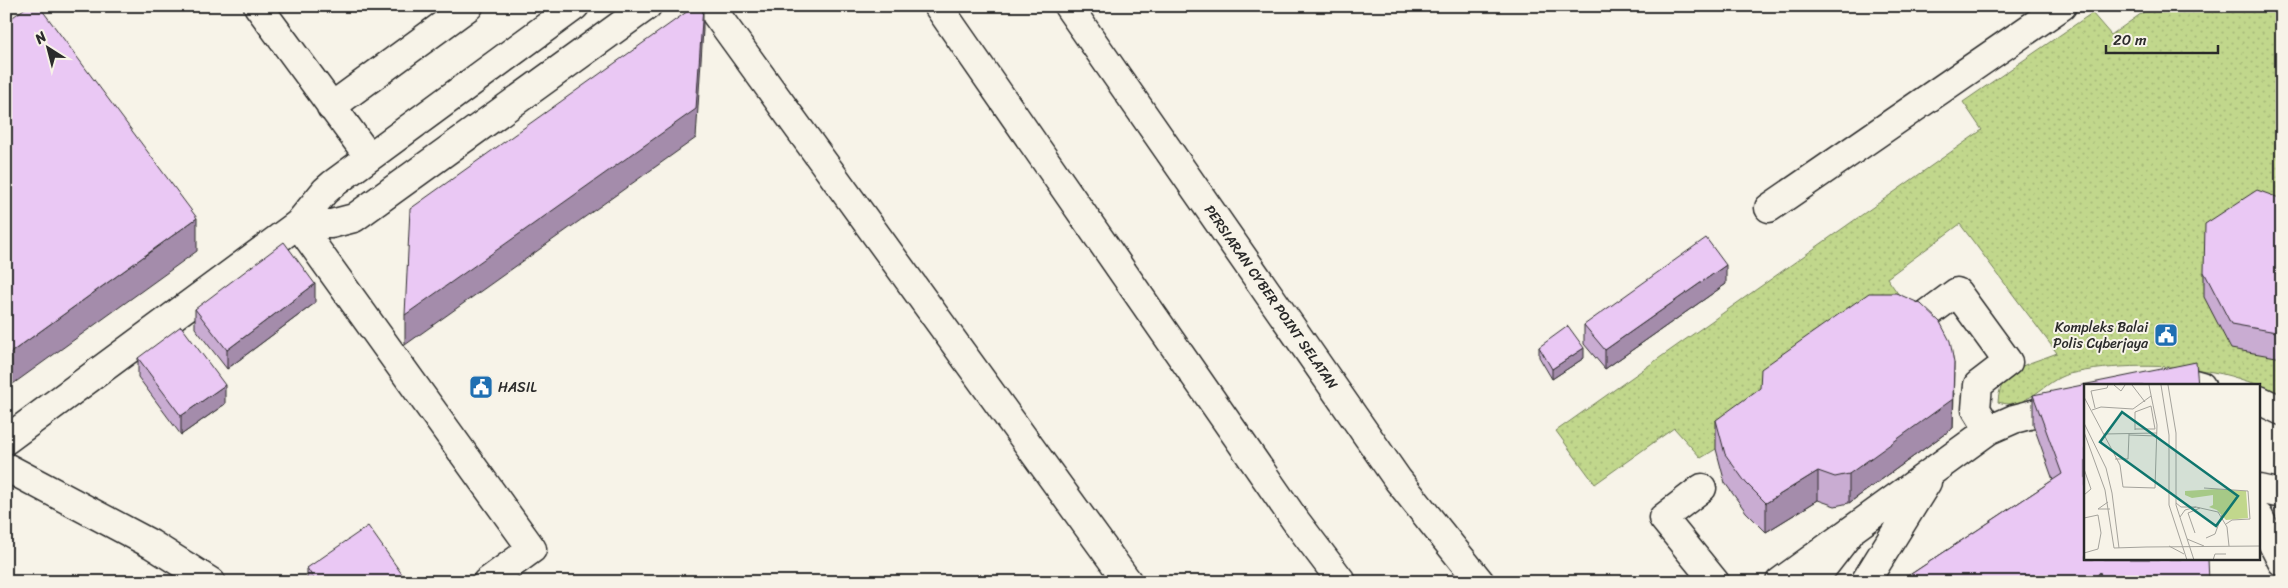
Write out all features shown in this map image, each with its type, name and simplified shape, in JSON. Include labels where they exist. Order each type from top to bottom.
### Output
[{"type":"main road","points":[[258,6],[369,157]]},
{"type":"main road","points":[[332,107],[469,6]]},
{"type":"main road","points":[[6,440],[298,224],[325,191],[575,6]]},
{"type":"main road","points":[[298,224],[331,224],[354,218],[648,6]]},
{"type":"main road","points":[[710,6],[1128,582]]},
{"type":"main road","points":[[938,6],[1290,512],[1342,582]]},
{"type":"main road","name":"PERSIARAN CYBER POINT SELATAN","points":[[1068,6],[1398,480],[1480,582]]},
{"type":"main road","points":[[1770,208],[2062,6]]},
{"type":"main road","points":[[298,224],[532,549],[487,582]]},
{"type":"main road","points":[[1920,320],[1958,292],[2008,362],[1978,385],[1976,409],[1989,430]]},
{"type":"main road","points":[[2169,384],[2183,381],[2194,384]]},
{"type":"main road","points":[[1780,582],[1989,430],[2014,419],[2084,401]]},
{"type":"main road","points":[[6,467],[150,544],[211,582]]},
{"type":"main road","points":[[1865,582],[1935,470]]},
{"type":"main road","points":[[1702,488],[1663,518],[1715,582]]},
{"type":"main road","points":[[2260,490],[2282,494]]},
{"type":"main road","points":[[2260,519],[2282,562]]},
{"type":"main road","points":[[1812,582],[1853,529]]},
{"type":"green space","points":[[2152,6],[2282,6],[2282,393],[2260,386],[2260,384],[2213,372],[2196,369],[2141,366],[2104,368],[2069,374],[2051,382],[2035,394],[2018,403],[1998,402],[2004,381],[2018,368],[2057,353],[1960,224],[1887,278],[1906,305],[1716,449],[1701,458],[1674,428],[1595,484],[1556,431],[1982,130],[1963,102],[2092,13],[2111,35]]},
{"type":"building","points":[[28,6],[39,6],[197,218],[6,356],[6,22]]},
{"type":"building","points":[[695,6],[703,6],[696,109],[405,315],[410,209]]},
{"type":"building","points":[[2257,190],[2282,199],[2282,333],[2231,324],[2204,272],[2205,224]]},
{"type":"building","points":[[1706,238],[1726,265],[1605,350],[1584,325]]},
{"type":"building","points":[[284,242],[315,284],[227,350],[195,309]]},
{"type":"building","points":[[1869,293],[1896,293],[1921,304],[1940,322],[1950,341],[1954,363],[1953,399],[1849,474],[1835,477],[1818,471],[1766,503],[1746,483],[1725,454],[1716,420],[1760,388],[1761,369]]},
{"type":"building","points":[[181,326],[225,385],[181,416],[138,358]]},
{"type":"building","points":[[1568,326],[1584,348],[1552,369],[1539,347]]},
{"type":"building","points":[[2196,362],[2198,384],[2087,384]]},
{"type":"building","points":[[2084,385],[2084,560],[2208,560],[2209,582],[2103,582],[2100,572],[2092,582],[1899,582],[2062,474],[2033,395]]},
{"type":"building","points":[[368,526],[404,577],[398,582],[316,582],[307,568]]},
{"type":"place","name":"Kompleks Balai Polis Cyberjaya","points":[[2166,335]]},
{"type":"place","name":"HASIL","points":[[481,387]]}]
